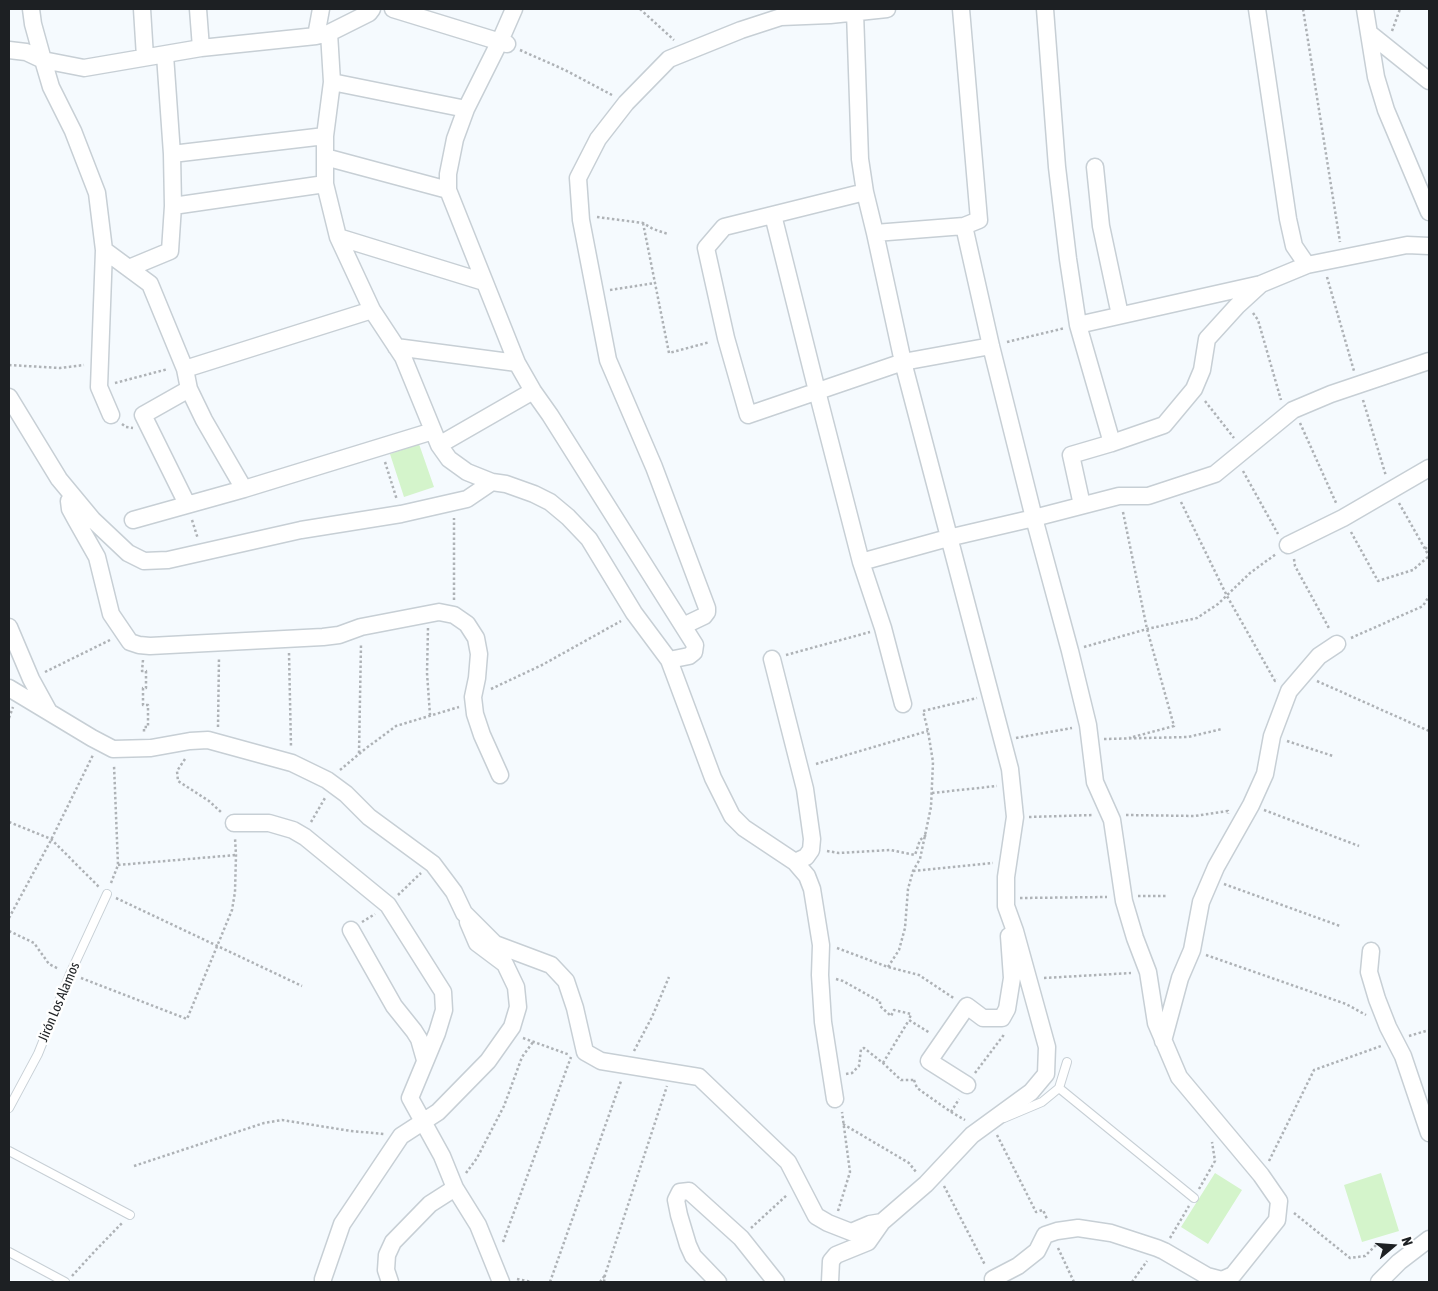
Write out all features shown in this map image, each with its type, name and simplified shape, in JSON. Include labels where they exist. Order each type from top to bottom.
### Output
[{"type":"street","points":[[30,9],[51,87],[73,131],[97,193],[104,250],[99,386],[111,415]]},
{"type":"street","points":[[142,9],[146,57]]},
{"type":"street","points":[[198,9],[201,48]]},
{"type":"street","points":[[321,9],[323,35],[332,82],[325,136],[325,184],[338,237],[372,310],[403,357],[436,438],[450,459],[467,472],[492,482],[506,484],[534,494],[550,502],[568,517],[589,539],[634,614],[669,660],[713,778],[732,816],[744,828],[795,862],[807,876],[812,889],[821,945],[822,1022],[834,1099]]},
{"type":"street","points":[[9,50],[26,52],[43,60],[84,68],[201,48],[323,35],[369,13],[372,9]]},
{"type":"street","points":[[393,9],[504,43]]},
{"type":"street","points":[[514,9],[504,43],[466,109],[455,139],[448,174],[448,190],[517,363],[695,645],[694,652],[689,656],[669,660]]},
{"type":"street","points":[[683,626],[704,616],[707,608],[654,467],[608,360],[580,215],[578,178],[598,138],[626,103],[669,59],[740,30],[781,17],[887,9]]},
{"type":"street","points":[[875,232],[964,226],[979,220],[961,9]]},
{"type":"street","points":[[1045,9],[1057,168],[1078,325],[1112,443]]},
{"type":"street","points":[[1257,9],[1288,219],[1294,246],[1315,263]]},
{"type":"street","points":[[1365,9],[1376,77],[1386,110],[1429,212]]},
{"type":"street","points":[[855,12],[860,159],[865,192],[902,362],[1003,741],[1012,785],[1015,817],[1006,877],[1012,978],[1006,1009],[1002,1018],[982,1018],[967,1006],[929,1061],[967,1085]]},
{"type":"street","points":[[1369,33],[1429,81]]},
{"type":"street","points":[[129,268],[170,250],[173,206],[172,154],[165,54]]},
{"type":"street","points":[[332,82],[466,109]]},
{"type":"street","points":[[172,154],[325,136]]},
{"type":"street","points":[[325,158],[448,190]]},
{"type":"street","points":[[1095,168],[1101,226],[1120,316]]},
{"type":"street","points":[[173,206],[325,184]]},
{"type":"street","points":[[865,192],[724,228],[706,248],[726,338],[748,415],[902,362],[991,346]]},
{"type":"street","points":[[773,215],[862,562],[883,628],[903,704]]},
{"type":"street","points":[[964,226],[991,346],[1034,518],[1070,651],[1089,732],[1095,782],[1112,820],[1123,897],[1135,938],[1148,972],[1156,1023],[1179,1077],[1261,1175],[1279,1201],[1277,1220],[1233,1275],[1222,1280],[1207,1276],[1157,1248],[1111,1233],[1078,1228],[1045,1235],[1037,1251],[1018,1266],[993,1280]]},
{"type":"street","points":[[338,237],[484,282]]},
{"type":"street","points":[[1078,325],[1260,284],[1315,263],[1407,245],[1429,246]]},
{"type":"street","points":[[104,250],[150,284],[184,368],[189,389],[204,420],[244,489]]},
{"type":"street","points":[[1082,505],[1071,455],[1164,425],[1194,389],[1202,370],[1207,339],[1260,284]]},
{"type":"street","points":[[184,368],[372,310]]},
{"type":"street","points":[[396,347],[517,363]]},
{"type":"street","points":[[862,562],[948,538],[1119,496],[1148,496],[1215,474],[1293,410],[1358,384],[1429,361]]},
{"type":"street","points":[[187,504],[143,415],[189,389]]},
{"type":"street","points":[[133,520],[244,489],[380,446],[436,438],[533,391]]},
{"type":"street","points":[[9,397],[59,479],[93,520],[128,552],[144,561],[168,560],[301,530],[401,514],[454,502],[467,499],[492,482]]},
{"type":"street","points":[[1288,545],[1343,518],[1429,468]]},
{"type":"street","points":[[73,496],[69,501],[70,509],[97,557],[111,614],[130,642],[138,645],[323,638],[361,627],[428,614],[439,612],[454,614],[467,624],[476,638],[479,654],[474,700],[475,714],[500,775]]},
{"type":"street","points":[[9,627],[30,680],[49,712]]},
{"type":"street","points":[[1163,1042],[1180,978],[1192,950],[1201,902],[1216,867],[1251,805],[1265,774],[1272,736],[1289,691],[1319,656],[1337,644]]},
{"type":"street","points":[[772,659],[800,769],[812,839],[811,850],[806,857],[795,862]]},
{"type":"street","points":[[9,688],[106,745],[151,748],[190,741],[208,740],[292,763],[326,779],[346,794],[369,817],[433,864],[454,892],[477,944],[505,964],[516,986],[518,1007],[512,1027],[488,1061],[438,1112],[401,1136],[342,1224],[323,1282]]},
{"type":"street","points":[[234,823],[269,824],[293,830],[305,837],[388,905],[443,992],[444,1010],[410,1098],[422,1123],[442,1156],[455,1188],[478,1225],[501,1282]]},
{"type":"street","points":[[830,1282],[831,1261],[836,1255],[868,1242],[882,1222],[926,1184],[972,1135],[1031,1092],[1046,1074],[1047,1047],[1006,902]]},
{"type":"street","points":[[464,914],[495,944],[551,965],[566,981],[575,1008],[585,1052],[601,1061],[699,1077],[788,1162],[816,1216],[851,1232],[870,1224],[882,1222]]},
{"type":"street","points":[[351,930],[394,1006],[419,1039],[425,1060]]},
{"type":"street","points":[[1371,952],[1370,972],[1377,999],[1391,1034],[1403,1056],[1429,1133]]},
{"type":"street","points":[[390,1282],[386,1270],[387,1255],[393,1242],[430,1204],[455,1188]]},
{"type":"street","points":[[718,1282],[693,1256],[688,1245],[676,1200],[680,1192],[689,1191],[741,1238],[776,1282]]},
{"type":"street","points":[[1380,1282],[1399,1262],[1429,1239]]},
{"type":"lane","name":"Jirón Los Alamos","points":[[9,1108],[38,1054],[70,974],[107,894]]},
{"type":"lane","points":[[991,1123],[1042,1102],[1059,1088],[1067,1062]]},
{"type":"lane","points":[[1059,1088],[1194,1198]]},
{"type":"lane","points":[[9,1151],[130,1215]]},
{"type":"lane","points":[[9,1252],[66,1282]]},
{"type":"path","points":[[640,9],[687,52]]},
{"type":"path","points":[[1303,9],[1343,258]]},
{"type":"path","points":[[504,43],[564,70],[626,103]]},
{"type":"path","points":[[580,215],[643,223],[668,234]]},
{"type":"path","points":[[643,223],[669,353],[726,338]]},
{"type":"path","points":[[1244,300],[1258,320],[1281,400],[1277,422],[1289,422],[1298,419],[1343,518],[1378,581],[1413,570],[1429,556],[1391,490],[1358,384],[1315,263]]},
{"type":"path","points":[[594,292],[655,282]]},
{"type":"path","points":[[991,346],[1078,325]]},
{"type":"path","points":[[9,365],[60,368],[99,362]]},
{"type":"path","points":[[99,386],[184,368]]},
{"type":"path","points":[[1194,389],[1244,450]]},
{"type":"path","points":[[380,446],[401,514]]},
{"type":"path","points":[[1174,487],[1227,596],[1275,681],[1284,674],[1302,675],[1429,731]]},
{"type":"path","points":[[1119,496],[1146,629],[1174,726],[1129,738]]},
{"type":"path","points":[[454,502],[454,614]]},
{"type":"path","points":[[187,504],[202,552]]},
{"type":"path","points":[[1070,651],[1146,629],[1197,618],[1218,604],[1250,573],[1288,545]]},
{"type":"path","points":[[1425,549],[1429,546]]},
{"type":"path","points":[[1337,644],[1423,606],[1429,596]]},
{"type":"path","points":[[428,614],[427,673],[430,716]]},
{"type":"path","points":[[293,830],[299,822],[308,827],[326,798],[319,794],[326,779],[396,726],[474,700],[634,614]]},
{"type":"path","points":[[359,754],[361,627]]},
{"type":"path","points":[[772,659],[883,628]]},
{"type":"path","points":[[30,680],[124,633]]},
{"type":"path","points":[[288,639],[292,763]]},
{"type":"path","points":[[218,742],[219,643]]},
{"type":"path","points":[[138,645],[138,657],[142,657],[142,671],[146,671],[146,688],[143,688],[143,704],[148,705],[148,727],[144,727],[143,731],[150,737],[151,748]]},
{"type":"path","points":[[888,967],[899,950],[905,928],[908,889],[913,871],[920,859],[931,807],[933,762],[923,711],[990,695]]},
{"type":"path","points":[[800,769],[928,730]]},
{"type":"path","points":[[1003,741],[1089,732],[1129,738],[1188,737],[1222,730]]},
{"type":"path","points":[[1272,736],[1333,756]]},
{"type":"path","points":[[9,918],[51,838],[106,745]]},
{"type":"path","points":[[106,745],[118,866],[107,894]]},
{"type":"path","points":[[9,930],[34,943],[48,964],[187,1019],[232,910],[235,892],[236,855],[234,823],[209,801],[178,781],[177,771],[185,758]]},
{"type":"path","points":[[932,793],[1012,785]]},
{"type":"path","points":[[1251,805],[1359,846]]},
{"type":"path","points":[[1015,817],[1110,814],[1195,816],[1228,811],[1229,826],[1238,828]]},
{"type":"path","points":[[9,822],[51,838],[107,894],[302,986]]},
{"type":"path","points":[[811,850],[839,852],[890,850],[915,855],[920,840],[926,835]]},
{"type":"path","points":[[118,866],[236,855]]},
{"type":"path","points":[[913,871],[987,864],[1009,859]]},
{"type":"path","points":[[1211,880],[1340,926]]},
{"type":"path","points":[[1006,902],[1166,896]]},
{"type":"path","points":[[821,945],[838,948],[888,967],[919,975],[967,1006]]},
{"type":"path","points":[[1192,950],[1346,1004],[1391,1034]]},
{"type":"path","points":[[1028,979],[1148,972]]},
{"type":"path","points":[[820,975],[843,981],[880,1001],[880,1006],[891,1016],[894,1010],[911,1014],[882,1062]]},
{"type":"path","points":[[550,1282],[626,1066],[652,1018],[669,977]]},
{"type":"path","points":[[831,1075],[852,1073],[860,1066],[861,1049],[864,1048],[901,1080],[914,1080],[917,1088],[950,1112],[967,1085],[1003,1036],[1006,1009]]},
{"type":"path","points":[[909,1020],[943,1040]]},
{"type":"path","points":[[1261,1175],[1314,1070],[1391,1034],[1429,1030]]},
{"type":"path","points":[[503,1242],[571,1056],[509,1032]]},
{"type":"path","points":[[455,1188],[477,1158],[504,1106],[522,1057],[532,1042]]},
{"type":"path","points":[[604,1282],[671,1072]]},
{"type":"path","points":[[834,1099],[841,1097],[850,1172],[834,1225]]},
{"type":"path","points":[[134,1166],[264,1123],[282,1120],[351,1131],[401,1136]]},
{"type":"path","points":[[991,1123],[1036,1212],[1043,1210],[1049,1223],[1056,1222],[1058,1248],[1074,1282]]},
{"type":"path","points":[[843,1124],[909,1163],[926,1184]]},
{"type":"path","points":[[1132,1282],[1158,1244],[1168,1242],[1215,1162]]},
{"type":"path","points":[[937,1172],[993,1280]]},
{"type":"path","points":[[741,1238],[799,1184]]},
{"type":"path","points":[[1279,1201],[1350,1258],[1365,1256],[1376,1245]]},
{"type":"path","points":[[66,1282],[130,1215]]},
{"type":"path","points":[[600,1282],[605,1275]]},
{"type":"green space","points":[[419,444],[434,487],[404,497],[390,454]]},
{"type":"green space","points":[[1215,1173],[1242,1190],[1208,1244],[1181,1227]]},
{"type":"green space","points":[[1381,1173],[1399,1231],[1362,1242],[1344,1185]]}]
